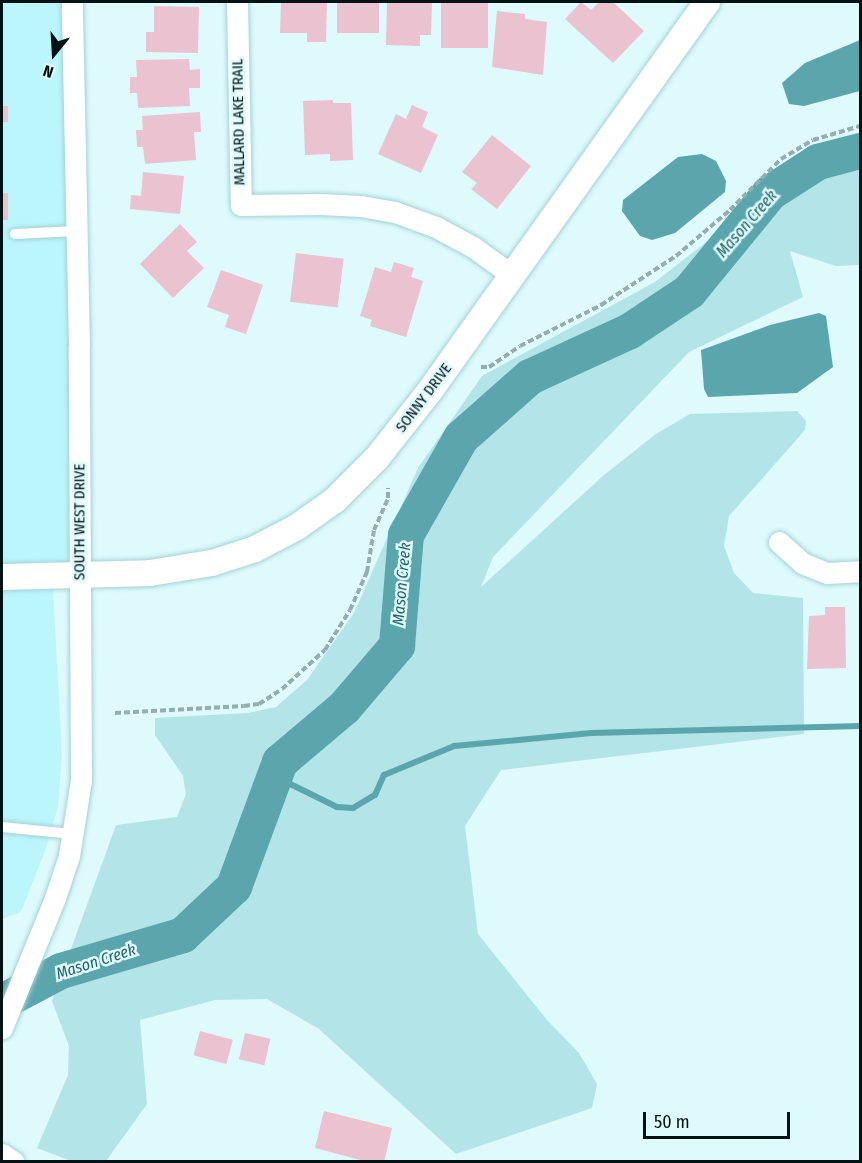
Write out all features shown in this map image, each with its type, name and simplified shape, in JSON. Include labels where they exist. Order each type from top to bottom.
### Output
[{"type":"street","name":"SOUTH WEST DRIVE","points":[[4,1023],[55,898],[74,834],[83,740],[72,2]]},
{"type":"street","name":"MALLARD LAKE TRAIL","points":[[237,2],[241,205],[320,204],[361,206],[395,212],[436,227],[473,247],[513,276]]},
{"type":"street","name":"SONNY DRIVE","points":[[2,577],[150,573],[212,562],[255,549],[297,527],[335,500],[377,459],[429,392],[707,2]]},
{"type":"street","points":[[779,542],[802,563],[827,573],[861,572]]},
{"type":"street","points":[[2,1154],[14,1161]]},
{"type":"lane","points":[[15,234],[77,231]]},
{"type":"lane","points":[[2,827],[74,834]]},
{"type":"path","points":[[481,367],[489,367],[520,346],[601,305],[676,256],[730,210],[781,159],[813,140],[861,126]]},
{"type":"path","points":[[115,713],[259,704],[282,689],[325,650],[350,610],[368,572],[374,530],[388,498],[388,488]]},
{"type":"shaded area","points":[[2,2],[70,2],[80,575],[53,590],[62,755],[58,807],[45,851],[21,912],[2,919]]},
{"type":"shaded area","points":[[860,40],[860,91],[804,106],[789,104],[782,83],[805,63]]},
{"type":"shaded area","points":[[860,135],[860,265],[836,266],[790,251],[803,297],[689,352],[493,557],[481,587],[604,475],[656,434],[690,414],[797,411],[806,421],[805,430],[729,516],[724,546],[734,573],[753,593],[803,598],[804,734],[501,770],[465,826],[478,934],[547,1020],[579,1053],[597,1084],[592,1108],[456,1154],[319,1029],[267,999],[215,1000],[140,1020],[147,1104],[106,1161],[71,1161],[37,1148],[68,1075],[69,1046],[52,1001],[116,825],[177,817],[186,794],[183,776],[155,735],[155,718],[248,713],[276,707],[307,680],[354,613],[418,468],[482,376],[655,282],[719,232],[782,169],[815,146]]},
{"type":"shaded area","points":[[702,154],[716,161],[726,181],[725,192],[675,233],[652,240],[640,236],[622,211],[623,200],[678,157]]},
{"type":"shaded area","points":[[819,313],[826,316],[833,367],[797,393],[708,397],[704,389],[701,350],[770,325]]},
{"type":"building","points":[[281,2],[327,2],[326,42],[307,42],[307,33],[280,33]]},
{"type":"building","points":[[337,2],[379,2],[379,33],[337,33]]},
{"type":"building","points":[[387,2],[432,2],[431,35],[420,35],[420,46],[386,45]]},
{"type":"building","points":[[441,2],[488,2],[488,48],[441,48]]},
{"type":"building","points":[[581,2],[591,10],[599,2],[613,2],[644,31],[613,63],[565,19]]},
{"type":"building","points":[[154,6],[199,7],[198,53],[146,52],[146,32],[154,32]]},
{"type":"building","points":[[497,11],[525,14],[525,19],[547,22],[543,75],[492,67]]},
{"type":"building","points":[[189,59],[190,70],[200,69],[200,88],[189,88],[190,106],[138,108],[137,93],[130,93],[130,77],[137,77],[136,60]]},
{"type":"building","points":[[333,100],[333,103],[351,103],[353,160],[330,161],[330,154],[305,155],[303,101]]},
{"type":"building","points":[[412,105],[428,112],[422,127],[438,135],[421,173],[378,154],[396,114],[406,119]]},
{"type":"building","points":[[2,106],[8,106],[8,122],[2,122]]},
{"type":"building","points":[[200,112],[201,132],[194,132],[196,160],[145,164],[143,147],[137,147],[136,130],[143,130],[142,116]]},
{"type":"building","points":[[492,135],[531,166],[497,209],[471,189],[477,183],[462,172]]},
{"type":"building","points":[[143,172],[184,176],[180,214],[130,209],[131,195],[141,196]]},
{"type":"building","points":[[2,193],[8,193],[8,220],[2,220]]},
{"type":"building","points":[[180,224],[197,242],[187,251],[204,268],[173,298],[140,264]]},
{"type":"building","points":[[296,253],[344,259],[338,307],[290,302]]},
{"type":"building","points":[[394,262],[414,268],[411,277],[423,281],[406,337],[370,326],[372,320],[360,316],[375,267],[391,272]]},
{"type":"building","points":[[221,270],[263,285],[246,334],[225,327],[229,315],[207,307]]},
{"type":"building","points":[[825,607],[845,607],[846,668],[807,669],[809,616],[825,615]]},
{"type":"building","points":[[200,1031],[233,1040],[226,1064],[194,1055]]},
{"type":"building","points":[[245,1033],[270,1039],[264,1065],[239,1059]]},
{"type":"building","points":[[324,1111],[392,1128],[384,1162],[368,1162],[315,1148]]},
{"type":"waterway","name":"Mason Creek","points":[[2,1002],[61,971],[183,935],[234,887],[280,762],[344,708],[397,646],[406,535],[461,438],[530,377],[630,331],[689,292],[770,193],[818,162],[860,151]]},
{"type":"waterway","points":[[276,777],[337,807],[353,808],[375,795],[384,775],[454,746],[591,733],[860,726]]}]
